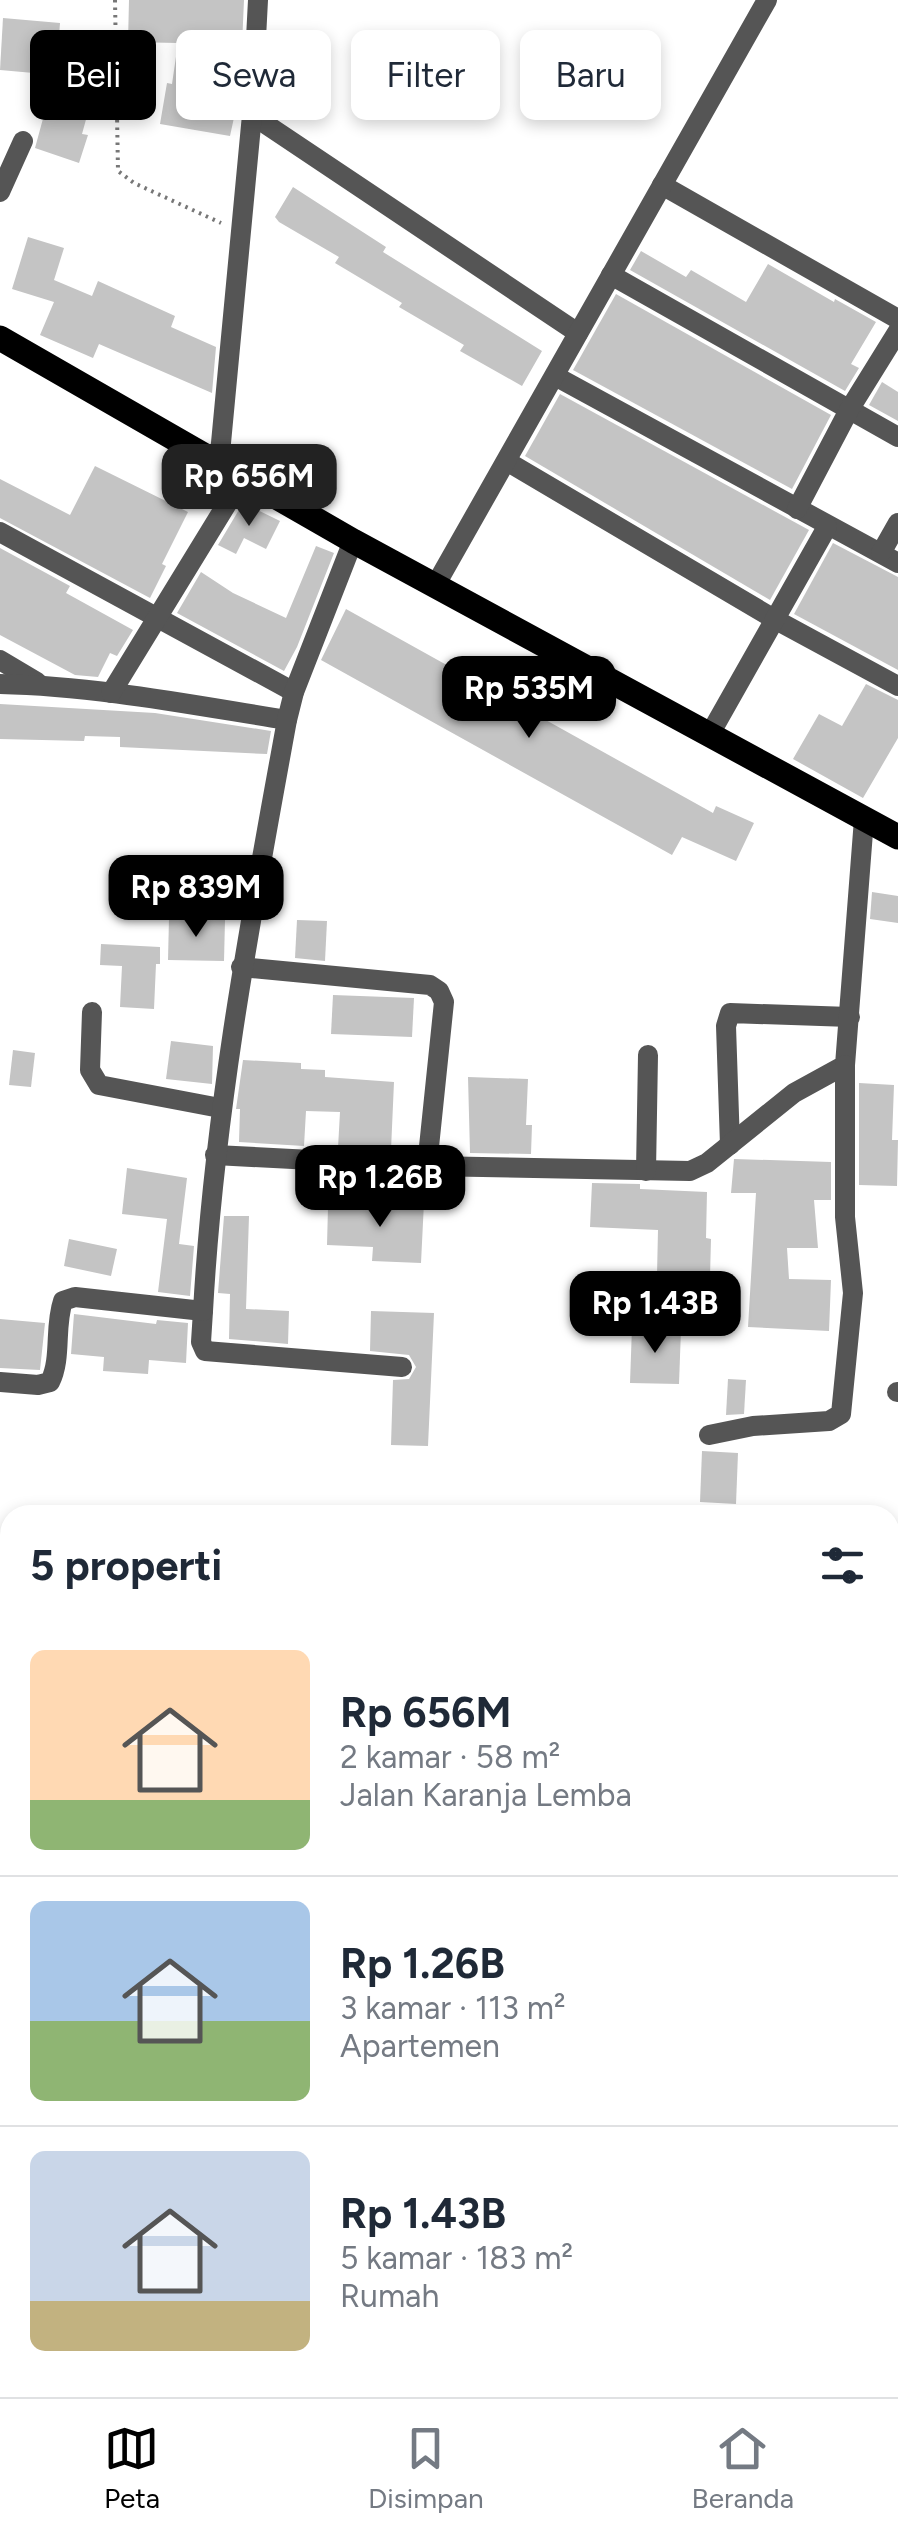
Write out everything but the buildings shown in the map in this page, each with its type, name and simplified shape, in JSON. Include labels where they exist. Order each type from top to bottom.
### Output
[{"type":"main road","points":[[0,338],[353,541],[898,837]]},
{"type":"street","points":[[256,30],[258,0]]},
{"type":"street","points":[[435,586],[767,0]]},
{"type":"street","points":[[220,464],[251,120]]},
{"type":"street","points":[[259,120],[578,333]]},
{"type":"street","points":[[0,192],[23,141]]},
{"type":"street","points":[[662,186],[898,320]]},
{"type":"street","points":[[611,276],[898,437]]},
{"type":"street","points":[[797,510],[898,331]]},
{"type":"street","points":[[555,376],[890,558],[898,523]]},
{"type":"street","points":[[508,462],[776,620],[898,686]]},
{"type":"street","points":[[112,693],[244,476]]},
{"type":"street","points":[[710,734],[828,527]]},
{"type":"street","points":[[0,532],[294,692]]},
{"type":"street","points":[[353,541],[294,692],[287,720],[220,1108],[201,1342],[206,1352],[402,1367]]},
{"type":"street","points":[[0,660],[42,684]]},
{"type":"street","points":[[0,684],[42,684],[287,720]]},
{"type":"street","points":[[708,1435],[753,1426],[830,1421],[841,1414],[853,1293],[845,1217],[846,1065],[864,819]]},
{"type":"street","points":[[242,967],[430,985],[439,991],[444,1002],[427,1166]]},
{"type":"street","points":[[92,1012],[90,1070],[100,1085],[220,1108]]},
{"type":"street","points":[[730,1145],[726,1026],[730,1013],[850,1016]]},
{"type":"street","points":[[646,1172],[648,1054]]},
{"type":"street","points":[[215,1155],[427,1166],[690,1171],[706,1164],[794,1093],[846,1065]]},
{"type":"street","points":[[0,1382],[50,1382],[63,1301],[75,1297],[204,1312]]},
{"type":"path","points":[[115,0],[118,170],[134,183],[239,232]]}]
